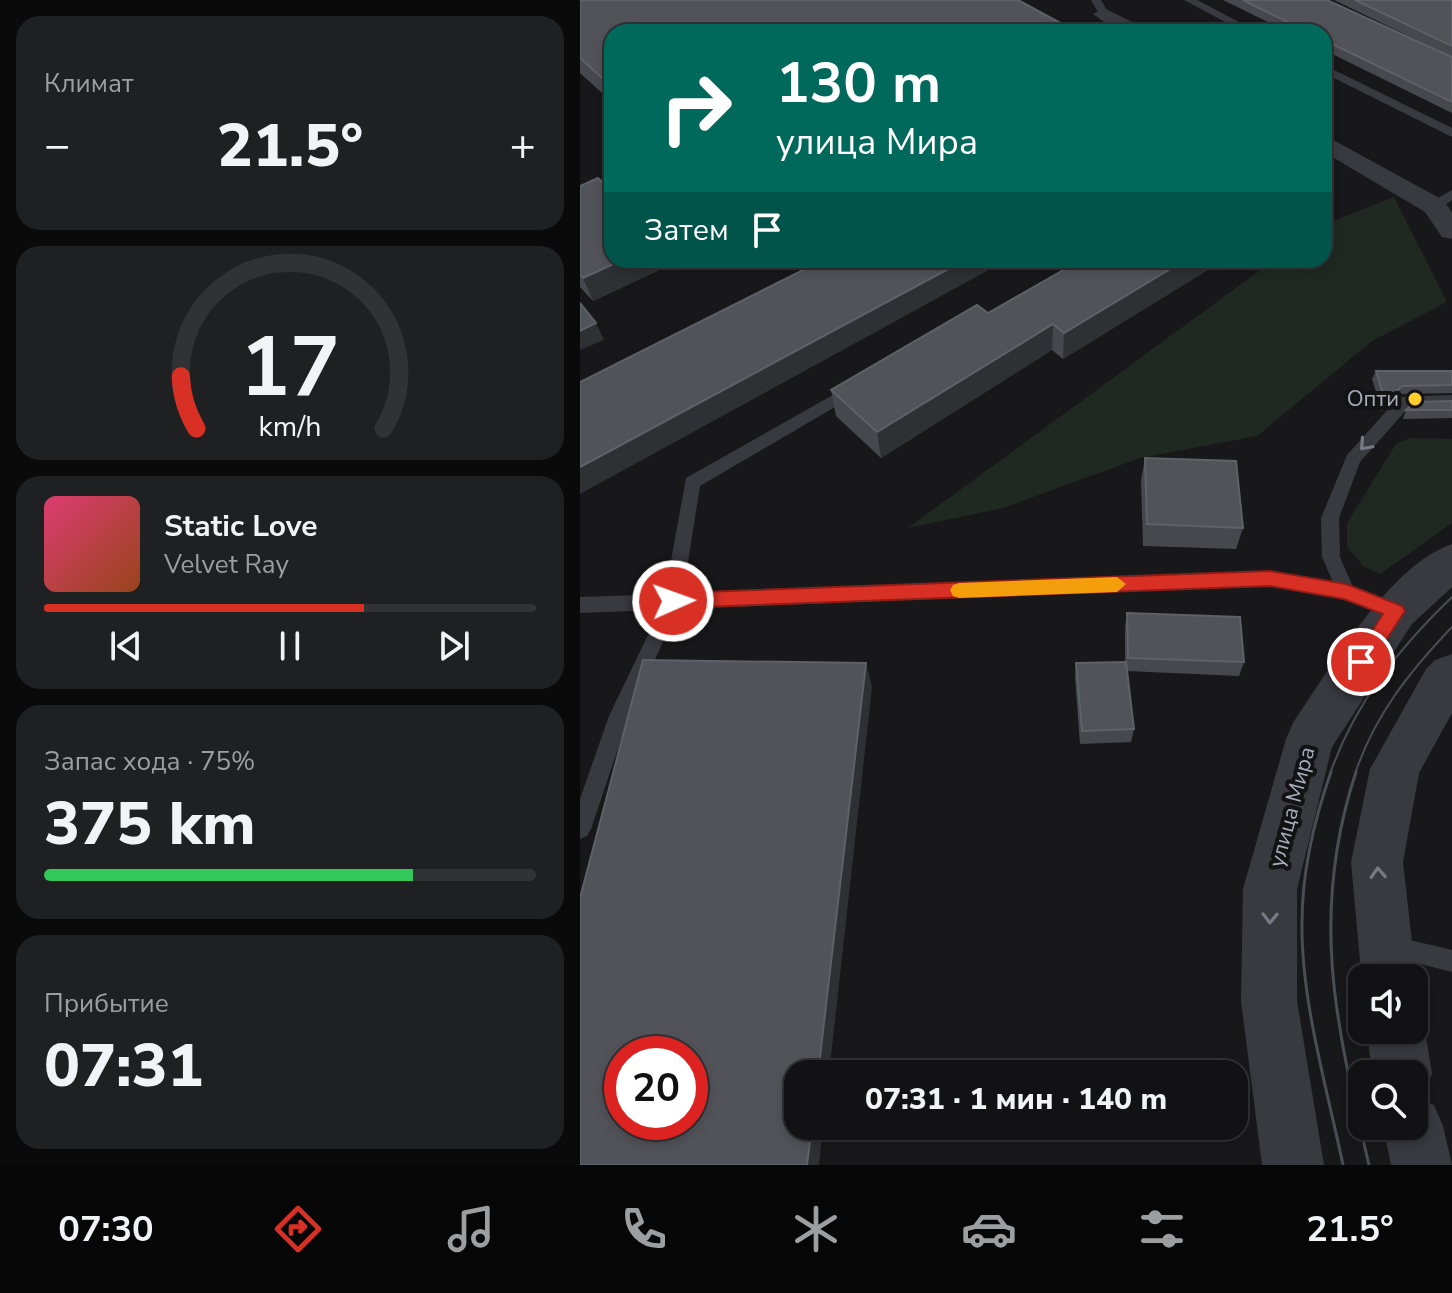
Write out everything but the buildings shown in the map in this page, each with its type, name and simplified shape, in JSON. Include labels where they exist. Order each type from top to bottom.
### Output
[{"type":"street","points":[[1100,7],[1123,24]]},
{"type":"street","points":[[1332,146],[1443,200],[1452,231]]},
{"type":"street","name":"улица Мира","points":[[1293,1165],[1269,1001],[1270,889],[1310,739],[1396,611],[1452,561]]},
{"type":"street","points":[[1386,961],[1377,862],[1395,769],[1443,684],[1452,674]]},
{"type":"street","points":[[1416,1140],[1422,1165]]},
{"type":"lane","points":[[1189,0],[1236,24]]},
{"type":"lane","points":[[1332,72],[1452,133]]},
{"type":"lane","points":[[580,829],[619,716],[673,601],[692,483],[867,382]]},
{"type":"lane","points":[[1346,592],[1331,557],[1330,518],[1353,459],[1405,401],[1452,401]]},
{"type":"lane","points":[[580,605],[1270,579],[1346,592],[1396,611]]},
{"type":"lane","points":[[1386,961],[1452,961]]},
{"type":"shaded area","points":[[1394,197],[1447,302],[1372,341],[1257,436],[1140,458],[1003,508],[908,528],[1263,268],[1332,268],[1332,221]]},
{"type":"shaded area","points":[[1411,438],[1452,439],[1452,523],[1380,574],[1363,566],[1347,547],[1347,523],[1396,444]]},
{"type":"tram line","points":[[1330,774],[1352,724],[1380,678],[1414,636],[1452,597]]},
{"type":"tram line","points":[[1355,774],[1372,733],[1395,695],[1452,627]]},
{"type":"tram line","points":[[1331,772],[1314,827],[1302,923],[1306,983],[1316,1044],[1343,1165]]},
{"type":"tram line","points":[[1356,772],[1342,824],[1334,874],[1332,969],[1346,1064],[1369,1165]]},
{"type":"slow traffic","points":[[959,590],[1117,584]]},
{"type":"place","name":"Опти","points":[[1415,399]]},
{"type":"route","points":[[673,601],[1270,579],[1346,592],[1396,611],[1361,662]]}]
